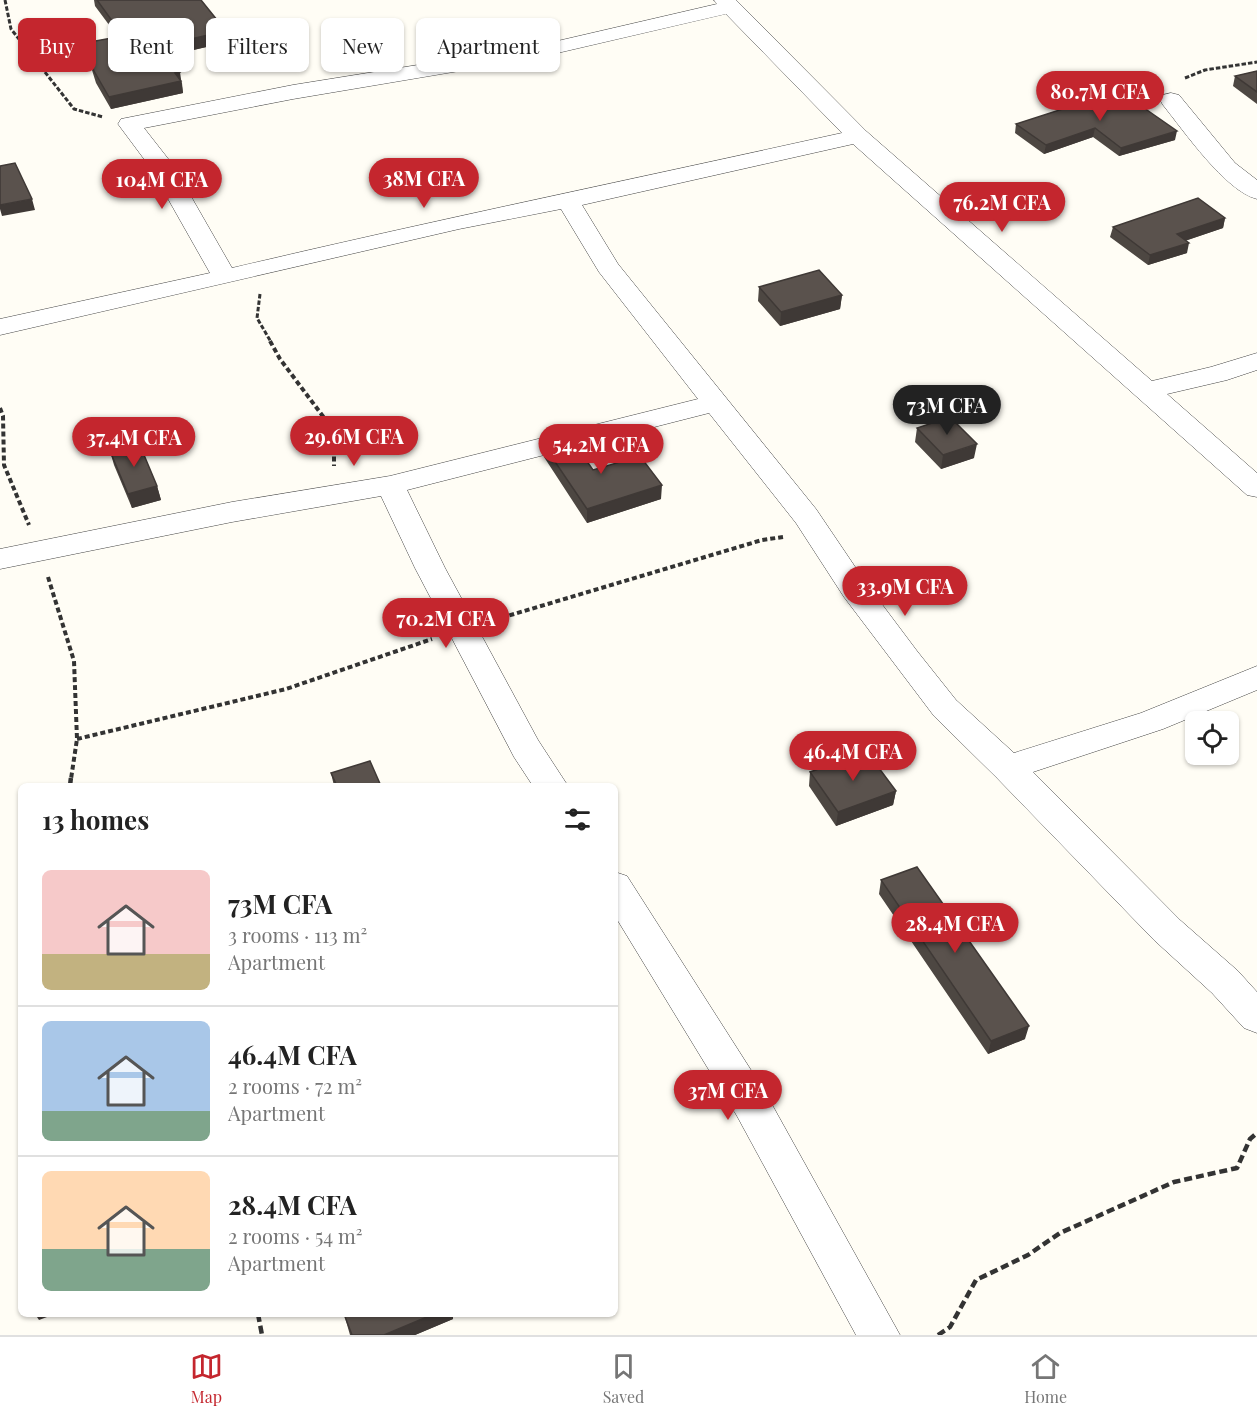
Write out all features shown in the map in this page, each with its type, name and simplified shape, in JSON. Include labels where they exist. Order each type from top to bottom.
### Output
[{"type":"street","points":[[225,278],[160,165],[129,124],[293,92],[536,52],[727,3],[858,136],[1257,488]]},
{"type":"street","points":[[1171,100],[1227,168],[1257,192]]},
{"type":"street","points":[[0,327],[225,278],[459,222],[568,201],[858,136]]},
{"type":"street","points":[[568,201],[608,267],[817,532],[906,659],[945,708],[1008,768],[1167,930],[1225,982],[1257,1017]]},
{"type":"street","points":[[1147,390],[1218,374],[1257,361]]},
{"type":"street","points":[[0,559],[390,485],[714,403]]},
{"type":"street","points":[[390,485],[406,522],[462,629],[526,748],[549,783]]},
{"type":"street","points":[[1008,768],[1152,721],[1257,677]]},
{"type":"street","points":[[618,891],[751,1104],[879,1335]]},
{"type":"path","points":[[4,0],[11,29],[74,109],[129,124]]},
{"type":"path","points":[[1205,70],[1257,62]]},
{"type":"path","points":[[262,269],[257,318],[280,359],[334,431],[334,494]]},
{"type":"path","points":[[0,408],[3,416],[4,465],[40,551],[74,660],[77,739],[70,783]]},
{"type":"path","points":[[77,739],[286,689],[462,629],[762,540],[817,532]]},
{"type":"path","points":[[938,1335],[950,1327],[976,1280],[1028,1255],[1060,1233],[1174,1182],[1237,1168],[1250,1139],[1257,1133]]},
{"type":"path","points":[[258,1317],[261,1335]]},
{"type":"building","points":[[97,0],[201,0],[216,18],[206,18],[206,36],[194,38],[194,18],[110,18]]},
{"type":"building","points":[[108,39],[108,72],[180,72],[175,73],[181,81],[109,97],[95,72],[96,41]]},
{"type":"building","points":[[1257,71],[1257,92],[1235,76]]},
{"type":"building","points":[[1124,94],[1177,131],[1121,148],[1095,128],[1046,145],[1016,124],[1081,103],[1085,105]]},
{"type":"building","points":[[15,163],[32,199],[0,205],[0,166]]},
{"type":"building","points":[[1198,198],[1225,218],[1177,234],[1189,243],[1150,255],[1113,227]]},
{"type":"building","points":[[819,270],[842,295],[781,312],[759,287]]},
{"type":"building","points":[[950,417],[977,444],[943,455],[917,428]]},
{"type":"building","points":[[570,437],[593,470],[640,456],[662,485],[587,509],[543,444]]},
{"type":"building","points":[[139,443],[157,486],[128,494],[110,451]]},
{"type":"building","points":[[867,752],[896,791],[838,812],[810,772]]},
{"type":"building","points":[[370,761],[380,783],[336,783],[331,773]]},
{"type":"building","points":[[917,867],[1029,1026],[991,1041],[881,880]]},
{"type":"building","points":[[345,1317],[427,1317],[384,1335],[352,1335]]}]
